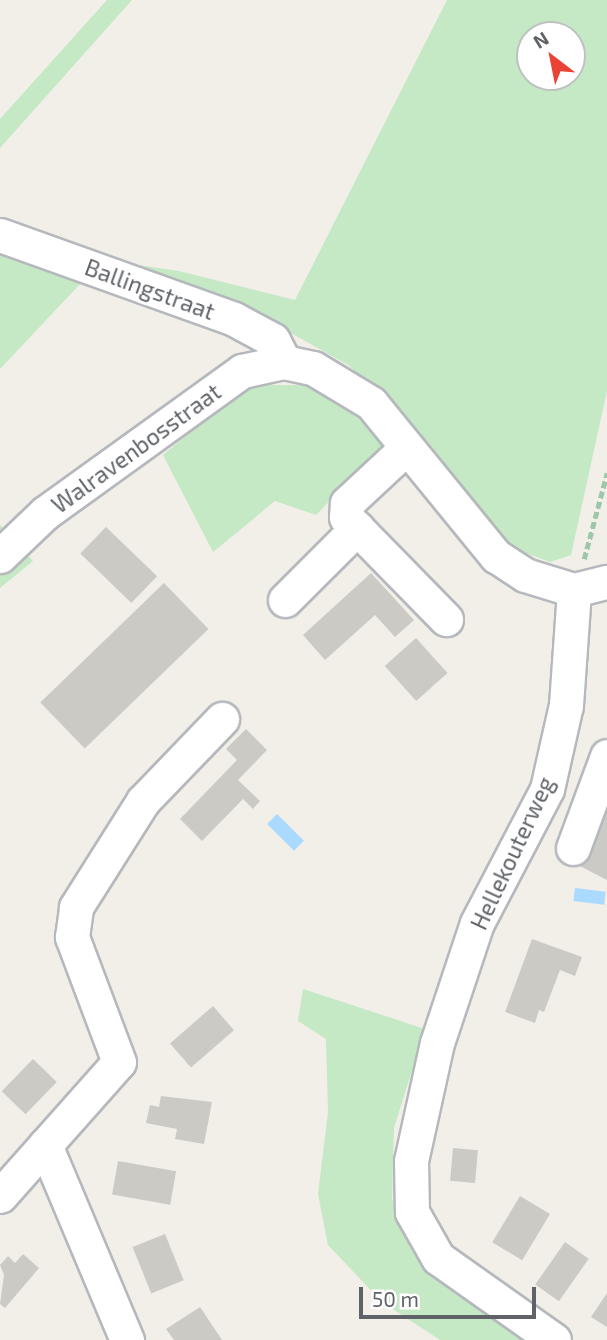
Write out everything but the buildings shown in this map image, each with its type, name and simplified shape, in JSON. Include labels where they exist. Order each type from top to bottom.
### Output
[{"type":"street","name":"Ballingstraat","points":[[0,235],[234,319],[273,340],[284,362]]},
{"type":"street","points":[[284,362],[313,368],[342,382],[371,403],[496,556],[525,575],[574,590],[607,582]]},
{"type":"street","name":"Walravenbosstraat","points":[[0,556],[45,513],[242,371],[284,362]]},
{"type":"street","points":[[406,448],[347,503],[346,517],[446,619]]},
{"type":"street","points":[[285,600],[357,528]]},
{"type":"street","name":"Hellekouterweg","points":[[554,1340],[438,1258],[412,1212],[411,1161],[438,1043],[477,923],[547,789],[566,705],[574,590]]},
{"type":"street","points":[[0,1196],[119,1062],[72,937],[76,907],[143,801],[222,719]]},
{"type":"street","points":[[573,848],[607,756]]},
{"type":"street","points":[[45,1145],[127,1340]]},
{"type":"path","points":[[574,590],[607,473]]},
{"type":"green space","points":[[107,0],[132,0],[0,148],[0,119]]},
{"type":"green space","points":[[447,0],[607,0],[607,391],[571,555],[550,562],[501,544],[406,421],[348,365],[282,328],[103,260],[179,271],[295,300]]},
{"type":"green space","points":[[0,225],[98,265],[0,369]]},
{"type":"green space","points":[[257,385],[305,385],[339,400],[385,444],[316,515],[275,501],[213,552],[163,455],[221,406]]},
{"type":"green space","points":[[0,525],[33,561],[0,588]]},
{"type":"green space","points":[[303,989],[425,1029],[394,1128],[392,1199],[417,1257],[531,1340],[440,1340],[382,1302],[328,1245],[318,1194],[328,1112],[326,1039],[298,1021]]},
{"type":"water","points":[[277,814],[304,841],[294,851],[267,824]]},
{"type":"water","points":[[575,888],[606,892],[604,905],[573,901]]}]
